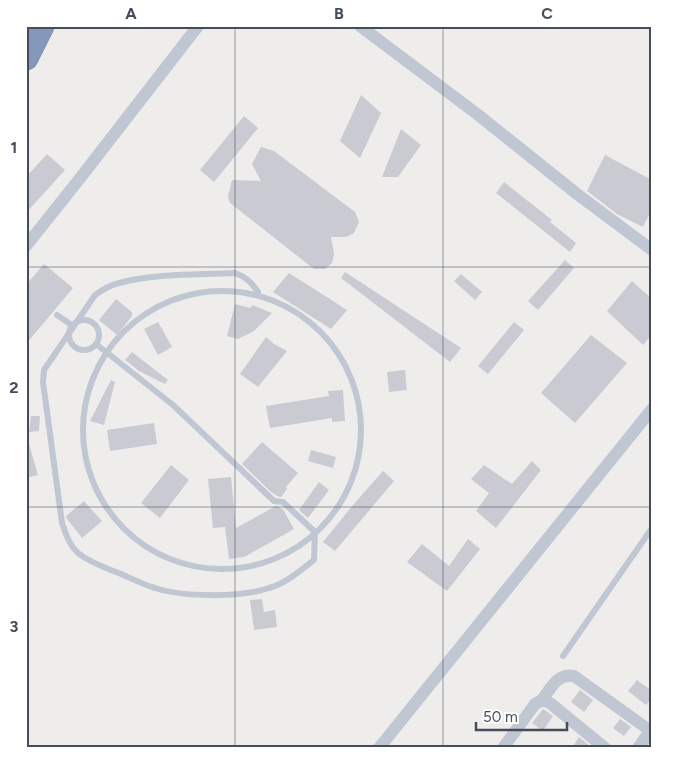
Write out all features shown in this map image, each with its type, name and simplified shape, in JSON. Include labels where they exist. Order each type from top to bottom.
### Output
[{"type":"highway","points":[[26,58],[42,26]]},
{"type":"street","points":[[26,246],[198,26]]},
{"type":"street","points":[[360,26],[652,250]]},
{"type":"street","points":[[379,748],[652,409]]},
{"type":"street","points":[[503,748],[535,704],[542,700],[554,682],[568,675],[574,676],[651,732],[638,748]]},
{"type":"street","points":[[542,700],[550,703],[604,748]]},
{"type":"lane","points":[[96,344],[173,405],[274,501],[283,502],[315,532],[314,560],[293,576],[269,588],[245,593],[194,595],[155,588],[92,562],[78,553],[68,540],[62,523],[43,382],[44,370],[73,326],[95,295],[105,288],[118,283],[150,278],[235,272],[251,281],[258,292]]},
{"type":"lane","points":[[230,288],[258,292],[284,302],[306,319],[327,342],[345,369],[355,396],[360,427],[358,454],[348,485],[338,506],[322,527],[278,558],[256,566],[231,570],[200,569],[167,560],[142,544],[117,520],[97,491],[86,460],[84,434],[88,400],[98,372],[110,354],[112,347],[128,326],[149,310],[174,298],[200,291],[230,288]]},
{"type":"lane","points":[[57,315],[73,326]]},
{"type":"lane","points":[[86,320],[95,325],[99,335],[96,344],[87,350],[73,345],[70,335],[73,326],[77,322],[86,320]]},
{"type":"lane","points":[[563,656],[652,528]]},
{"type":"building","points":[[361,95],[381,113],[360,158],[340,141]]},
{"type":"building","points":[[244,116],[258,128],[214,182],[200,170]]},
{"type":"building","points":[[401,129],[421,145],[398,177],[382,177]]},
{"type":"building","points":[[261,147],[274,151],[355,212],[359,222],[354,233],[346,237],[331,237],[334,254],[332,263],[325,269],[314,269],[230,203],[228,196],[232,180],[261,181],[252,164]]},
{"type":"building","points":[[47,154],[65,170],[26,213],[26,177]]},
{"type":"building","points":[[605,155],[652,180],[652,209],[643,227],[617,214],[587,191]]},
{"type":"building","points":[[504,182],[552,220],[550,222],[576,243],[570,252],[496,193]]},
{"type":"building","points":[[565,260],[574,268],[538,310],[528,301]]},
{"type":"building","points":[[44,264],[73,288],[26,344],[26,285]]},
{"type":"building","points":[[345,272],[461,348],[450,362],[341,278]]},
{"type":"building","points":[[289,273],[347,310],[331,329],[273,292]]},
{"type":"building","points":[[461,274],[482,292],[475,300],[454,281]]},
{"type":"building","points":[[632,281],[652,299],[652,334],[643,345],[607,311]]},
{"type":"building","points":[[116,299],[132,312],[132,316],[117,335],[99,320]]},
{"type":"building","points":[[235,304],[251,308],[252,305],[272,313],[254,331],[238,339],[227,336]]},
{"type":"building","points":[[158,322],[172,347],[158,355],[144,329]]},
{"type":"building","points":[[514,322],[524,330],[488,374],[478,366]]},
{"type":"building","points":[[591,335],[627,363],[575,423],[541,393]]},
{"type":"building","points":[[266,337],[287,351],[258,387],[240,374]]},
{"type":"building","points":[[132,352],[168,380],[165,384],[139,371],[125,360]]},
{"type":"building","points":[[405,370],[407,390],[389,392],[387,372]]},
{"type":"building","points":[[111,380],[115,382],[104,425],[90,421]]},
{"type":"building","points":[[343,390],[345,421],[332,422],[332,418],[270,428],[266,406],[329,396],[328,391]]},
{"type":"building","points":[[31,416],[40,416],[39,431],[29,432]]},
{"type":"building","points":[[154,423],[157,444],[110,451],[107,430]]},
{"type":"building","points":[[262,442],[298,473],[286,487],[287,489],[281,497],[270,491],[242,464]]},
{"type":"building","points":[[29,444],[38,475],[26,478],[26,445]]},
{"type":"building","points":[[311,450],[336,457],[333,468],[308,461]]},
{"type":"building","points":[[532,461],[541,470],[496,528],[476,511],[489,493],[471,479],[484,465],[512,484]]},
{"type":"building","points":[[171,465],[189,480],[160,518],[141,503]]},
{"type":"building","points":[[383,471],[394,481],[335,551],[323,542]]},
{"type":"building","points":[[231,477],[236,528],[276,506],[283,509],[294,529],[244,557],[229,559],[225,527],[213,528],[208,479]]},
{"type":"building","points":[[319,482],[329,490],[308,518],[299,510]]},
{"type":"building","points":[[84,501],[102,521],[82,538],[66,516]]},
{"type":"building","points":[[468,539],[480,549],[447,591],[407,562],[422,544],[449,566]]},
{"type":"building","points":[[262,599],[264,612],[275,610],[277,627],[254,630],[250,600]]},
{"type":"building","points":[[637,680],[652,691],[652,698],[646,705],[628,691]]},
{"type":"building","points":[[580,690],[593,700],[584,712],[571,702]]},
{"type":"building","points":[[543,709],[553,716],[543,731],[532,723]]},
{"type":"building","points":[[620,719],[631,727],[624,736],[613,728]]},
{"type":"building","points":[[579,737],[592,748],[572,748]]}]
